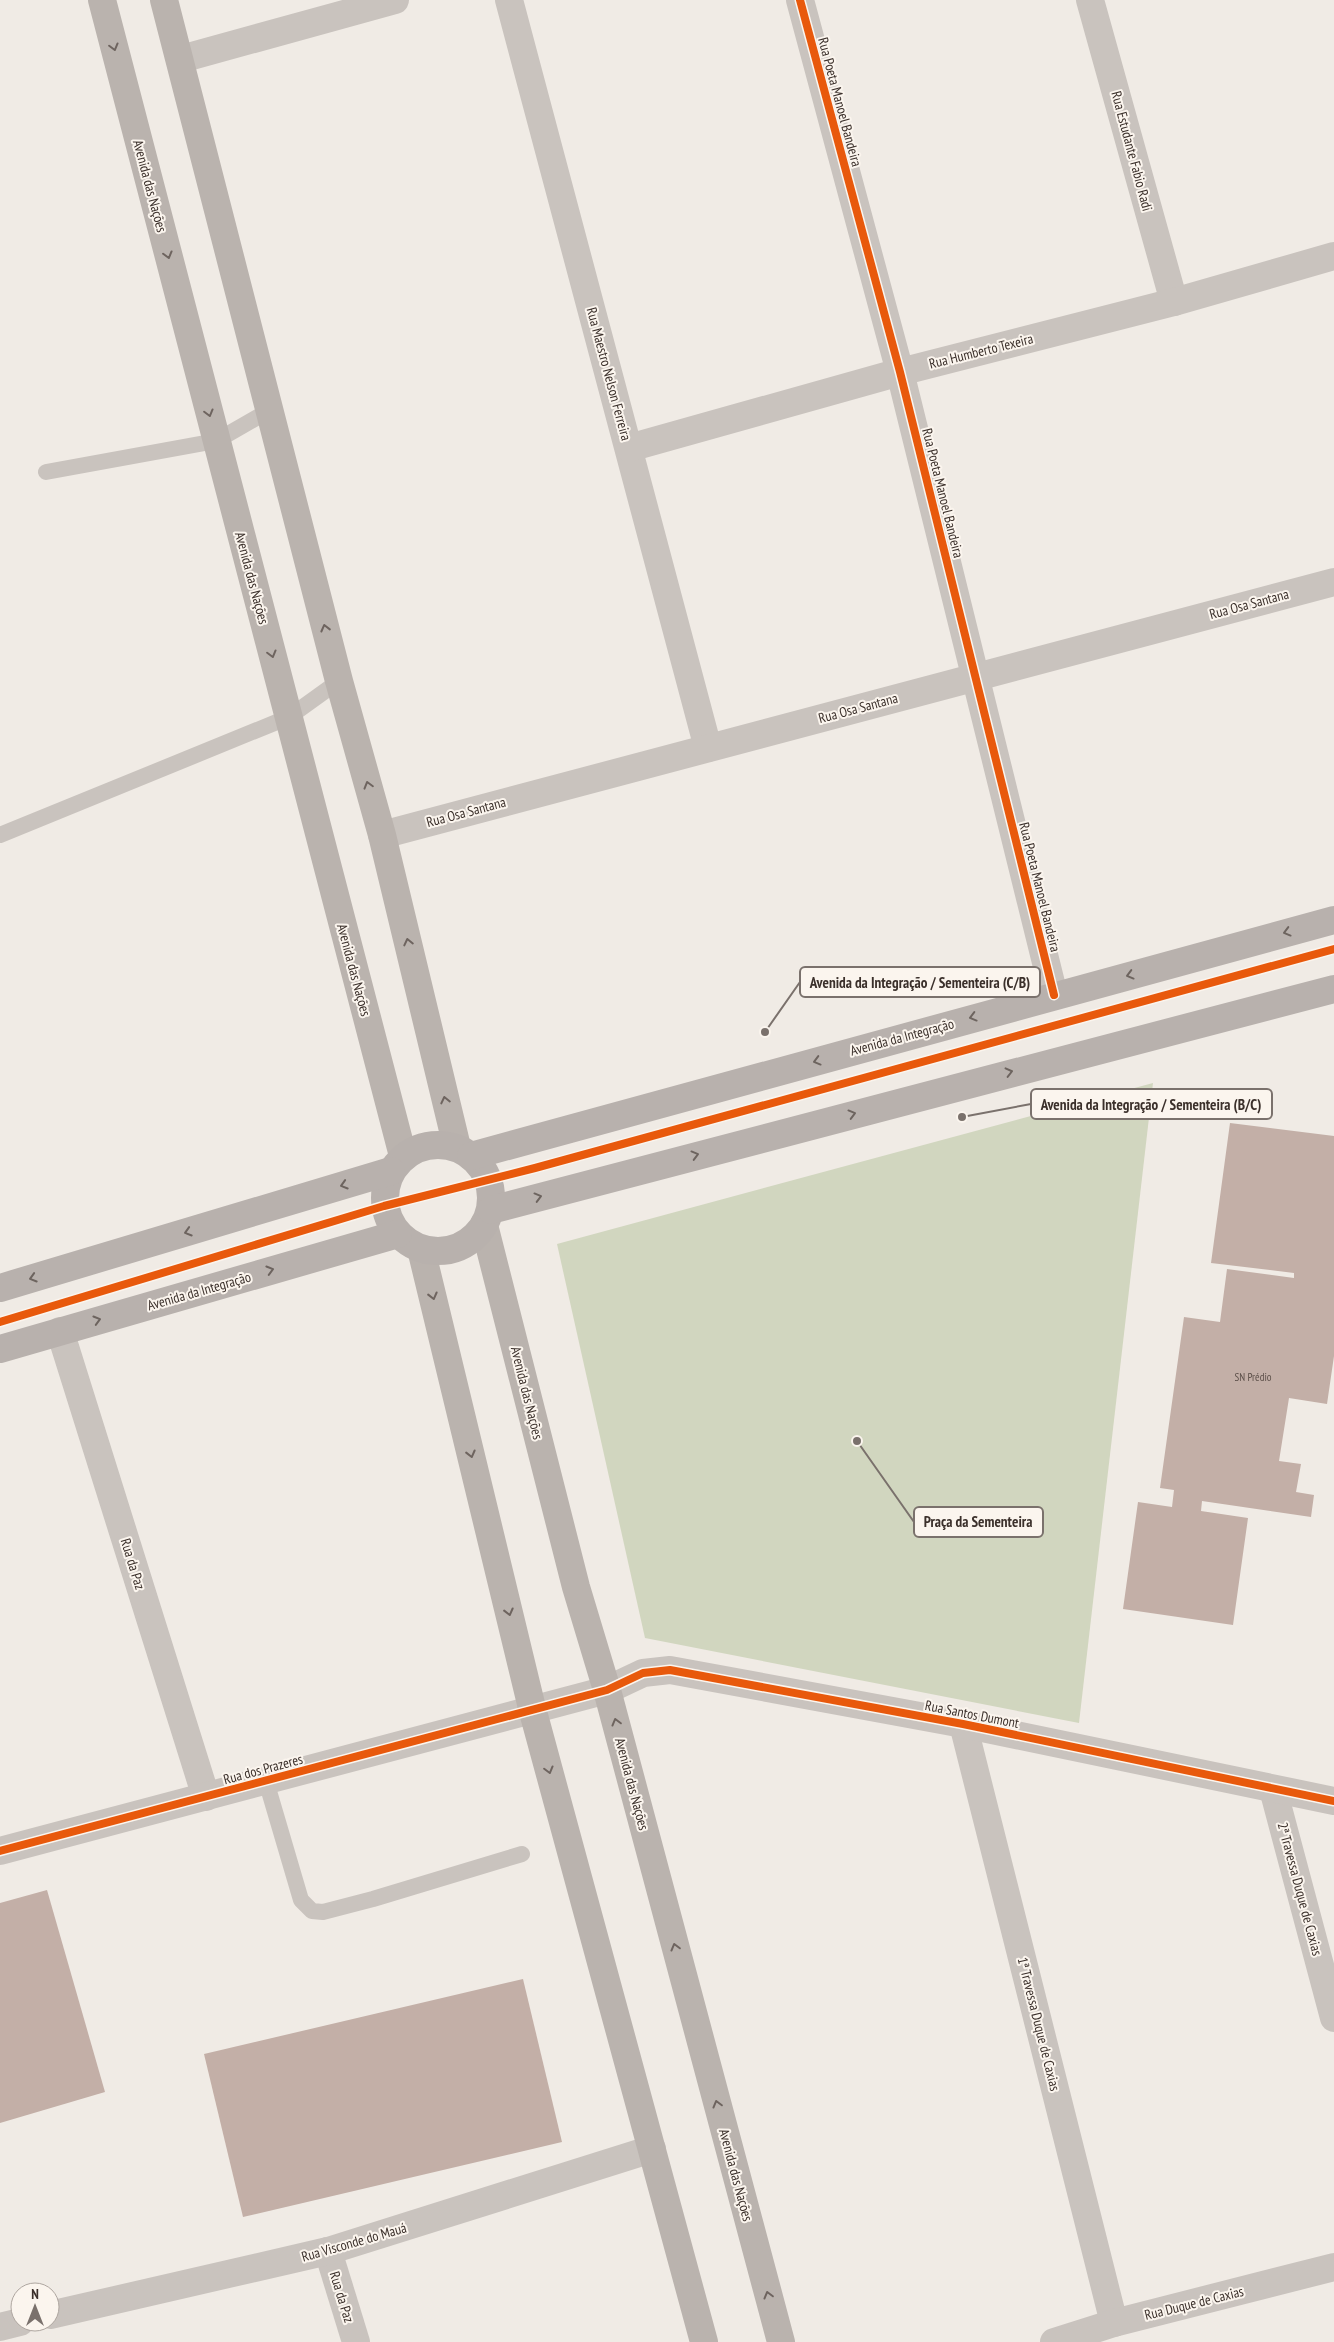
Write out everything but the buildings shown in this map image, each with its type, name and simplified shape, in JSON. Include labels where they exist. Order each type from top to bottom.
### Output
[{"type":"main road","name":"Avenida das Nações","points":[[102,0],[289,717],[397,1163]]},
{"type":"main road","points":[[164,0],[181,59],[338,681],[382,835],[464,1152]]},
{"type":"main road","name":"Avenida da Integração","points":[[464,1152],[1334,920]]},
{"type":"main road","points":[[488,1217],[1334,989]]},
{"type":"main road","points":[[0,1288],[397,1163],[428,1145],[442,1144],[464,1152],[482,1166],[489,1180],[492,1194],[488,1217],[472,1239],[457,1248],[439,1251],[422,1249],[408,1243],[398,1234],[389,1220],[384,1206],[385,1188],[397,1163]]},
{"type":"main road","name":"Avenida das Nações","points":[[488,1217],[576,1587],[607,1690],[780,2342]]},
{"type":"main road","name":"Avenida da Integração","points":[[0,1348],[398,1234]]},
{"type":"main road","points":[[422,1249],[532,1708],[704,2342]]},
{"type":"street","points":[[181,59],[395,0]]},
{"type":"street","name":"Rua Maestro Nelson Ferreira","points":[[509,0],[708,748]]},
{"type":"street","name":"Rua Poeta Manoel Bandeira","points":[[800,0],[900,372],[1054,995]]},
{"type":"street","name":"Rua Estudante Fabio Radi","points":[[1090,0],[1174,302]]},
{"type":"street","name":"Rua Humberto Texeira","points":[[629,448],[900,372],[1174,302],[1334,256]]},
{"type":"street","name":"Rua Osa Santana","points":[[382,835],[1334,582]]},
{"type":"street","name":"Rua da Paz","points":[[60,1331],[206,1797]]},
{"type":"street","name":"Rua Santos Dumont","points":[[532,1708],[607,1690],[643,1673],[670,1670],[963,1724],[1334,1801]]},
{"type":"street","name":"Rua dos Prazeres","points":[[0,1850],[266,1781],[532,1708]]},
{"type":"street","name":"1ª Travessa Duque de Caxias","points":[[963,1724],[1114,2323]]},
{"type":"street","name":"2ª Travessa Duque de Caxias","points":[[1273,1789],[1334,2018]]},
{"type":"street","name":"Rua Visconde do Mauá","points":[[60,2313],[328,2251],[652,2148]]},
{"type":"street","name":"Rua da Paz","points":[[328,2251],[356,2342]]},
{"type":"street","name":"Rua Duque de Caxias","points":[[1054,2342],[1114,2323],[1334,2267]]},
{"type":"lane","points":[[46,472],[216,441],[270,410]]},
{"type":"lane","points":[[0,835],[289,717],[338,681]]},
{"type":"lane","points":[[266,1781],[302,1900],[312,1911],[324,1912],[373,1899],[522,1854]]},
{"type":"green space","points":[[1153,1083],[1079,1723],[645,1638],[557,1244]]},
{"type":"cycle path","points":[[800,0],[900,372],[1054,995]]},
{"type":"cycle path","points":[[0,1322],[384,1206],[535,1168],[1334,949]]},
{"type":"cycle path","points":[[0,1851],[607,1690],[643,1673],[670,1670],[963,1724],[1334,1801]]},
{"type":"place","name":"Avenida da Integração / Sementeira (C/B)","points":[[765,1032]]},
{"type":"place","name":"Avenida da Integração / Sementeira (B/C)","points":[[962,1117]]},
{"type":"place","name":"Praça da Sementeira","points":[[857,1441]]}]
